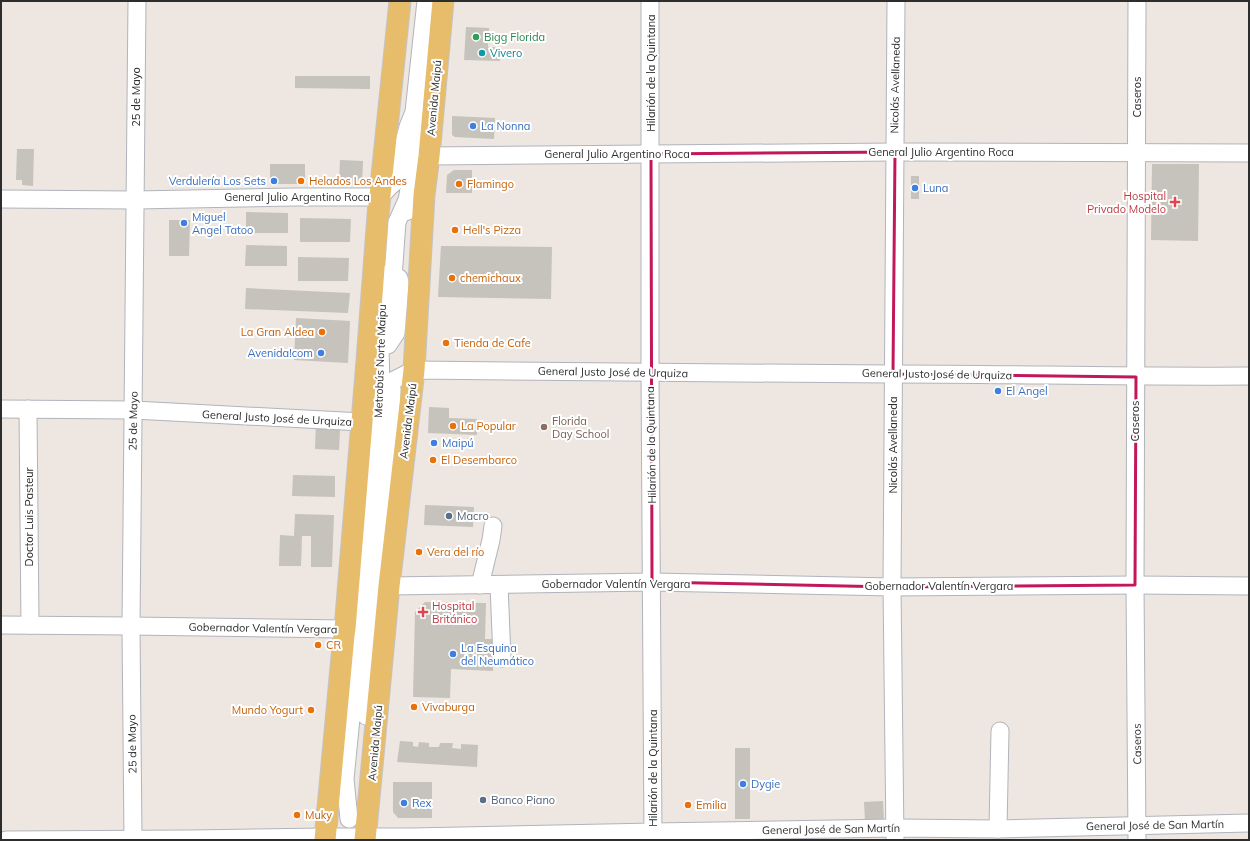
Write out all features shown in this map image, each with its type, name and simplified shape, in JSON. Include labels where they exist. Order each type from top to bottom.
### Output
[{"type":"main road","name":"Avenida Maipú","points":[[356,839],[389,586],[414,370],[424,195],[421,157],[422,11]]},
{"type":"main road","points":[[325,838],[344,635],[354,633],[362,422],[380,197],[422,11]]},
{"type":"street","name":"25 de Mayo","points":[[133,840],[131,626],[134,410],[136,1]]},
{"type":"street","name":"Hilarión de la Quintana","points":[[650,1],[650,373],[653,836]]},
{"type":"street","name":"Nicolás Avellaneda","points":[[895,834],[892,587],[896,1]]},
{"type":"street","name":"Caseros","points":[[1137,1],[1135,585],[1137,832]]},
{"type":"street","name":"Metrobús Norte Maipu","points":[[365,604],[357,601],[386,386],[380,344],[386,215],[408,127],[414,112],[410,82],[422,11]]},
{"type":"street","points":[[414,112],[414,136],[421,157]]},
{"type":"street","name":"General Julio Argentino Roca","points":[[1,199],[135,200],[380,197],[421,157],[895,152],[1249,153]]},
{"type":"street","name":"Metrobús Norte Maipu","points":[[356,839],[373,637],[365,604],[379,490],[388,345],[396,333],[397,222],[407,200],[421,157]]},
{"type":"street","name":"General Justo José de Urquiza","points":[[1,409],[134,410],[362,422],[386,386],[414,370],[1136,377],[1249,376]]},
{"type":"street","name":"Doctor Luis Pasteur","points":[[28,409],[30,625]]},
{"type":"street","points":[[480,585],[493,526]]},
{"type":"street","name":"Gobernador Valentín Vergara","points":[[1,625],[131,626],[354,633],[365,604],[389,586],[652,582],[892,587],[1135,585],[1249,586]]},
{"type":"street","points":[[498,584],[502,658]]},
{"type":"street","points":[[354,633],[355,720],[349,819],[356,839]]},
{"type":"street","points":[[998,829],[1000,731]]},
{"type":"street","name":"General José de San Martín","points":[[6,840],[356,839],[895,834],[998,829],[1019,834],[1137,832],[1249,823]]},
{"type":"highlighted area","points":[[895,152],[893,374],[1136,377],[1135,585],[892,587],[652,582],[651,154]]},
{"type":"building","points":[[466,27],[489,28],[488,47],[500,47],[500,61],[464,60]]},
{"type":"building","points":[[295,76],[370,76],[370,89],[295,88]]},
{"type":"building","name":"La Nonna","points":[[452,116],[495,118],[494,139],[455,137],[452,135]]},
{"type":"building","points":[[17,149],[34,149],[33,186],[22,185],[22,180],[16,180]]},
{"type":"building","points":[[340,160],[363,161],[362,185],[339,184]]},
{"type":"building","points":[[270,164],[305,164],[305,184],[270,184]]},
{"type":"building","name":"Hospital Privado Modelo","points":[[1152,164],[1199,164],[1198,241],[1151,240]]},
{"type":"building","name":"Flamingo","points":[[454,170],[472,170],[472,193],[446,193],[447,175]]},
{"type":"building","name":"Luna","points":[[911,176],[919,176],[919,199],[911,199]]},
{"type":"building","points":[[246,212],[288,213],[288,233],[246,233]]},
{"type":"building","points":[[300,218],[351,219],[350,242],[300,242]]},
{"type":"building","points":[[169,220],[190,220],[189,256],[169,256]]},
{"type":"building","points":[[246,245],[287,246],[287,266],[245,266]]},
{"type":"building","points":[[441,246],[552,247],[551,299],[438,297]]},
{"type":"building","points":[[298,257],[349,258],[348,281],[298,281]]},
{"type":"building","points":[[246,288],[350,293],[348,313],[245,309]]},
{"type":"building","points":[[296,318],[350,321],[348,363],[294,360]]},
{"type":"building","name":"La Popular","points":[[429,407],[449,408],[449,418],[477,419],[477,435],[428,433]]},
{"type":"building","points":[[316,422],[332,422],[340,430],[339,450],[315,449]]},
{"type":"building","points":[[293,475],[335,476],[335,497],[292,496]]},
{"type":"building","name":"Macro","points":[[425,505],[474,507],[473,527],[424,525]]},
{"type":"building","points":[[295,514],[334,515],[332,567],[311,567],[311,536],[302,536],[301,566],[279,566],[280,535],[294,536]]},
{"type":"building","points":[[425,602],[486,603],[485,639],[493,639],[493,671],[451,669],[450,698],[413,697],[415,612]]},
{"type":"building","points":[[400,741],[413,742],[413,746],[418,747],[419,742],[429,743],[429,747],[439,747],[440,743],[453,743],[452,748],[461,749],[461,744],[478,745],[477,767],[397,762]]},
{"type":"building","name":"Dygie","points":[[735,748],[750,748],[750,819],[735,819]]},
{"type":"building","points":[[393,782],[432,782],[432,818],[398,818],[393,812]]},
{"type":"building","points":[[883,801],[884,820],[865,821],[864,802]]},
{"type":"place","name":"Bigg Florida","points":[[476,37]]},
{"type":"place","name":"Vivero","points":[[482,53]]},
{"type":"place","name":"La Nonna","points":[[473,126]]},
{"type":"place","name":"Verdulería Los Sets","points":[[274,181]]},
{"type":"place","name":"Helados Los Andes","points":[[301,181]]},
{"type":"place","name":"Flamingo","points":[[459,184]]},
{"type":"place","name":"Luna","points":[[915,188]]},
{"type":"place","name":"Hospital Privado Modelo","points":[[1175,202]]},
{"type":"place","name":"Miguel Angel Tatoo","points":[[184,223]]},
{"type":"place","name":"Hell's Pizza","points":[[455,230]]},
{"type":"place","name":"chemichaux","points":[[452,278]]},
{"type":"place","name":"La Gran Aldea","points":[[322,332]]},
{"type":"place","name":"Tienda de Cafe","points":[[446,343]]},
{"type":"place","name":"Avenida!com","points":[[321,353]]},
{"type":"place","name":"El Angel","points":[[998,391]]},
{"type":"place","name":"La Popular","points":[[453,426]]},
{"type":"place","name":"Florida Day School","points":[[544,427]]},
{"type":"place","name":"Maipú","points":[[434,443]]},
{"type":"place","name":"El Desembarco","points":[[433,460]]},
{"type":"place","name":"Macro","points":[[449,516]]},
{"type":"place","name":"Vera del río","points":[[419,552]]},
{"type":"place","name":"Hospital Británico","points":[[423,612]]},
{"type":"place","name":"CR","points":[[318,645]]},
{"type":"place","name":"La Esquina del Neumático","points":[[453,654]]},
{"type":"place","name":"Vivaburga","points":[[414,707]]},
{"type":"place","name":"Mundo Yogurt","points":[[311,710]]},
{"type":"place","name":"Dygie","points":[[743,784]]},
{"type":"place","name":"Banco Piano","points":[[483,800]]},
{"type":"place","name":"Rex","points":[[404,803]]},
{"type":"place","name":"Emilia","points":[[688,805]]},
{"type":"place","name":"Muky","points":[[297,815]]}]
